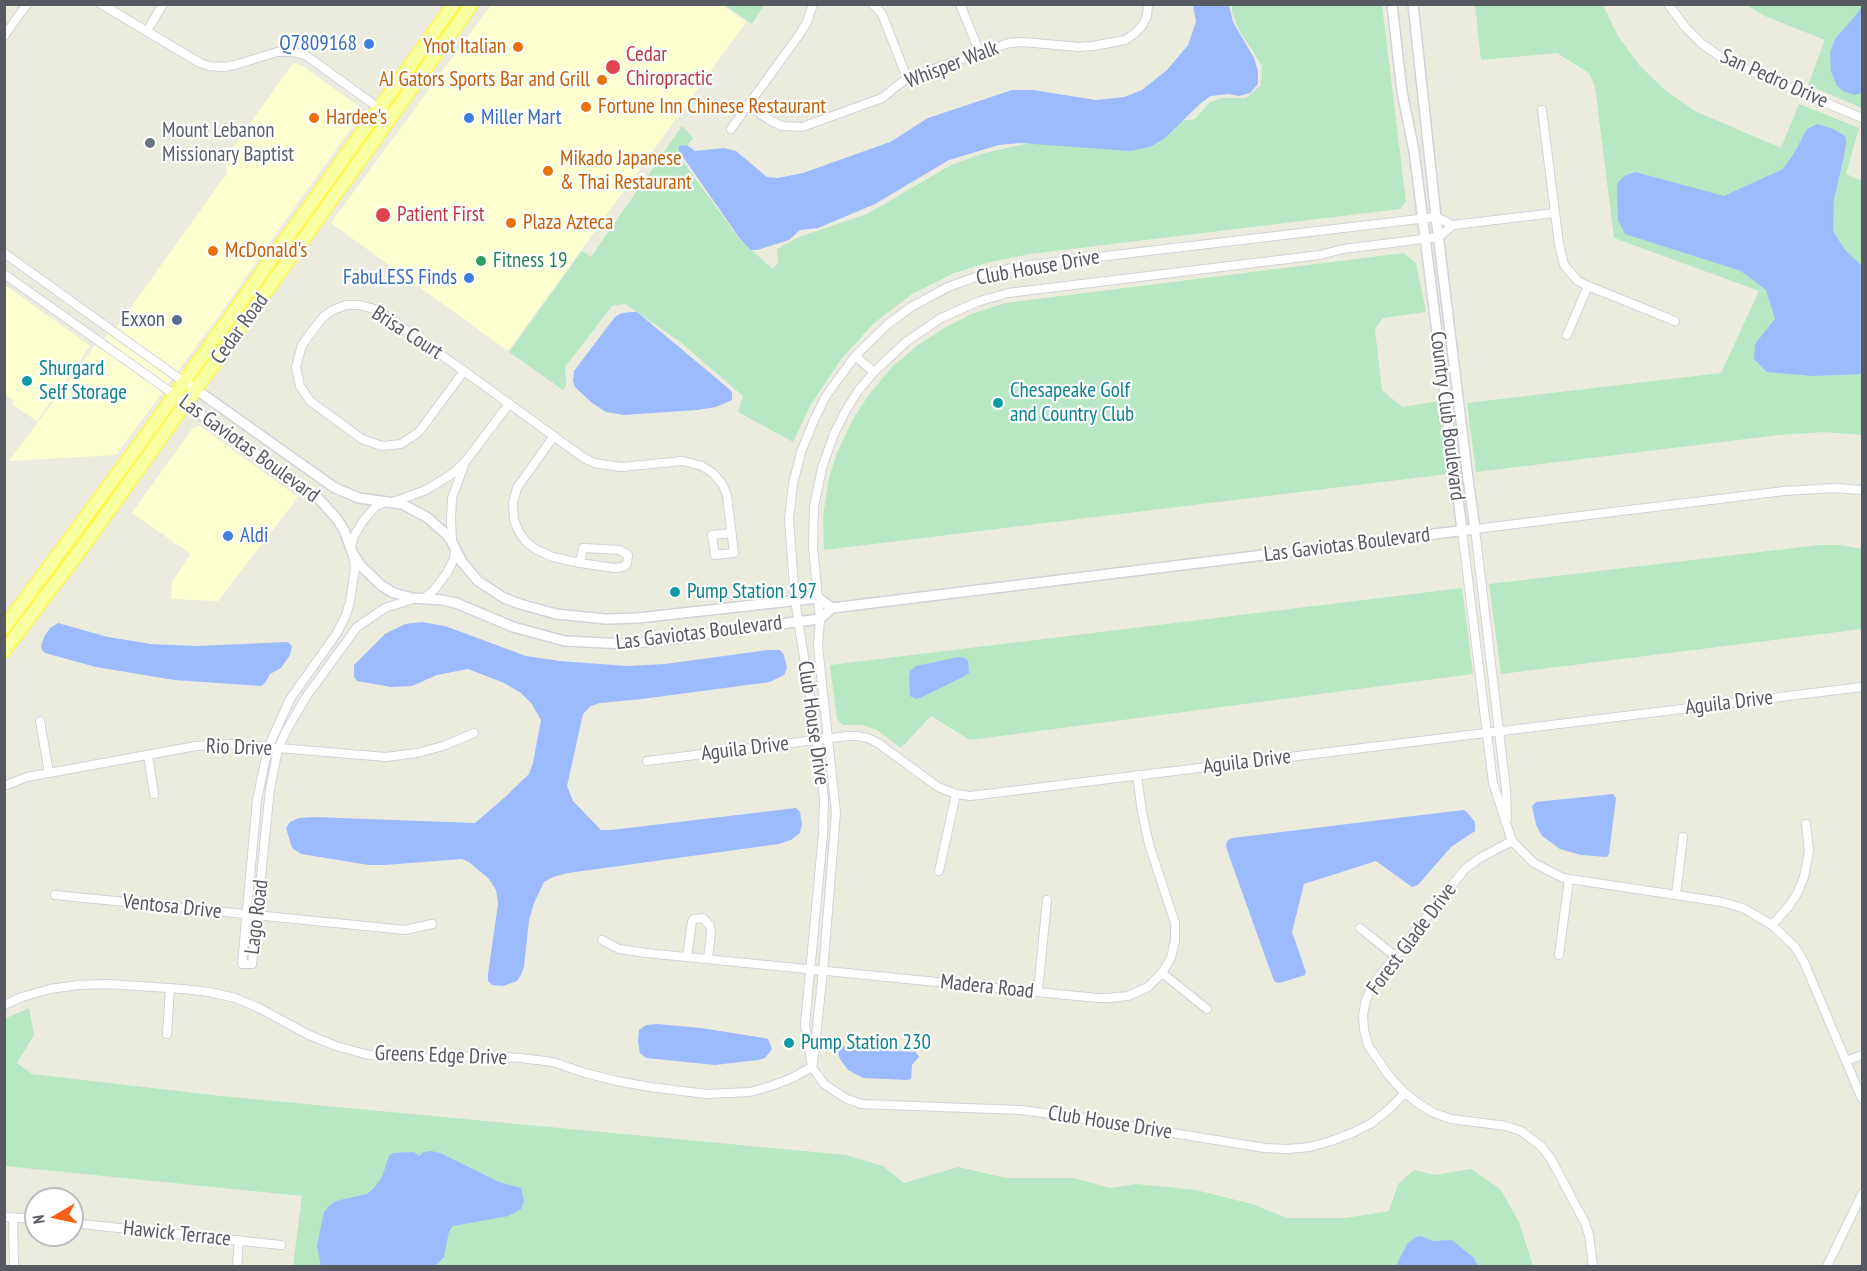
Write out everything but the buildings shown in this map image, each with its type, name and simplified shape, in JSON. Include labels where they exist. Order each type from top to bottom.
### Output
[{"type":"main road","name":"Cedar Road","points":[[4,627],[175,395],[454,4]]},
{"type":"main road","name":"Cedar Road","points":[[4,651],[82,548],[472,4]]},
{"type":"street","points":[[4,36],[27,4]]},
{"type":"street","points":[[101,4],[200,63],[209,66],[235,65],[277,52],[302,54],[391,117]]},
{"type":"street","points":[[147,30],[163,4]]},
{"type":"street","points":[[731,129],[807,22],[813,4]]},
{"type":"street","points":[[873,4],[882,14],[907,78]]},
{"type":"street","points":[[960,4],[980,53]]},
{"type":"street","name":"Whisper Walk","points":[[749,106],[771,122],[782,126],[802,127],[882,98],[907,78],[1016,41],[1078,47],[1125,40],[1142,26],[1147,16],[1148,4]]},
{"type":"street","name":"Country Club Boulevard","points":[[1392,4],[1402,92],[1414,151],[1423,218],[1495,790],[1512,841],[1534,863],[1563,878],[1722,902],[1743,908],[1772,925],[1795,947],[1804,962],[1846,1061],[1858,1078],[1863,1099]]},
{"type":"street","name":"Country Club Boulevard","points":[[1413,4],[1438,237],[1500,731],[1507,825]]},
{"type":"street","name":"San Pedro Drive","points":[[1668,4],[1701,43],[1726,61],[1863,118]]},
{"type":"street","points":[[1542,110],[1554,213],[1560,255],[1564,265],[1578,281],[1675,321]]},
{"type":"street","points":[[1438,237],[1453,225],[1554,213]]},
{"type":"street","points":[[1436,217],[1453,225]]},
{"type":"street","name":"Club House Drive","points":[[1405,1094],[1372,1123],[1332,1142],[1310,1147],[1277,1149],[1020,1110],[861,1104],[847,1099],[824,1084],[812,1068],[805,1026],[823,834],[824,799],[795,600],[789,519],[793,484],[801,452],[826,396],[855,356],[888,324],[911,307],[948,287],[987,273],[1022,266],[1436,217]]},
{"type":"street","name":"Club House Drive","points":[[812,1068],[823,971],[836,813],[818,648],[819,619],[813,538],[814,507],[816,490],[834,434],[845,412],[874,372],[906,342],[941,318],[977,302],[1008,293],[1320,255],[1343,249],[1438,237]]},
{"type":"street","name":"Las Gaviotas Boulevard","points":[[4,253],[335,488],[359,498],[390,502],[414,510],[428,518],[439,526],[454,545],[465,567],[478,581],[504,598],[556,614],[598,619],[621,619],[818,598]]},
{"type":"street","name":"Las Gaviotas Boulevard","points":[[4,274],[320,500],[337,519],[352,551],[366,572],[382,586],[394,592],[456,603],[506,625],[549,638],[605,644],[645,643],[819,619]]},
{"type":"street","points":[[1567,335],[1588,286]]},
{"type":"street","name":"Brisa Court","points":[[464,371],[419,432],[406,442],[387,446],[371,444],[357,436],[310,401],[300,386],[296,367],[302,345],[322,318],[339,307],[360,304],[378,310],[464,371],[584,458],[621,468],[682,461],[702,466],[713,473],[723,485],[727,496],[731,533]]},
{"type":"street","points":[[855,356],[874,372]]},
{"type":"street","name":"Lago Road","points":[[465,462],[452,498],[454,559],[447,573],[434,590],[421,598],[385,609],[357,627],[306,697],[278,748],[269,801],[252,964],[242,964],[257,800],[268,748],[290,699],[337,633],[345,615],[350,602],[354,577],[352,551],[354,536],[376,506],[434,486],[452,474],[465,462],[509,404]]},
{"type":"street","points":[[554,436],[517,488],[513,503],[514,520],[527,543],[553,557],[580,563],[605,567],[623,567],[627,564],[628,555],[620,550],[583,548],[580,563]]},
{"type":"street","name":"Las Gaviotas Boulevard","points":[[832,608],[1784,491],[1834,488],[1863,490]]},
{"type":"street","points":[[818,598],[832,608],[819,619]]},
{"type":"street","name":"Aguila Drive","points":[[647,761],[848,736],[868,738],[938,787],[956,794],[970,796],[1863,687]]},
{"type":"street","points":[[40,722],[49,773]]},
{"type":"street","name":"Rio Drive","points":[[4,786],[27,777],[212,744],[386,757],[417,753],[444,746],[474,733]]},
{"type":"street","points":[[148,755],[154,794]]},
{"type":"street","name":"Madera Road","points":[[602,940],[622,950],[687,957],[1108,999],[1128,996],[1148,987],[1162,973],[1174,947],[1175,923],[1149,844],[1137,775]]},
{"type":"street","points":[[939,872],[956,794]]},
{"type":"street","points":[[1772,925],[1789,906],[1804,877],[1809,851],[1806,824]]},
{"type":"street","points":[[1676,895],[1683,837]]},
{"type":"street","name":"Forest Glade Drive","points":[[1512,841],[1495,848],[1465,869],[1395,956],[1372,986],[1366,1000],[1363,1015],[1364,1030],[1368,1045],[1389,1077],[1405,1094],[1434,1113],[1451,1119],[1506,1126],[1521,1131],[1531,1138],[1551,1159],[1585,1223],[1593,1266]]},
{"type":"street","points":[[1559,955],[1569,879]]},
{"type":"street","name":"Ventosa Drive","points":[[55,895],[405,930],[432,924]]},
{"type":"street","points":[[1038,992],[1047,900]]},
{"type":"street","points":[[687,957],[692,922],[694,919],[703,918],[710,926],[711,933],[708,959]]},
{"type":"street","points":[[1360,928],[1395,956]]},
{"type":"street","points":[[1162,973],[1207,1009]]},
{"type":"street","name":"Greens Edge Drive","points":[[4,1005],[50,989],[78,985],[107,984],[209,992],[235,998],[259,1008],[309,1035],[336,1046],[374,1055],[424,1058],[478,1056],[521,1058],[553,1062],[617,1081],[706,1094],[750,1092],[792,1078],[812,1068]]},
{"type":"street","points":[[167,1034],[170,988]]},
{"type":"street","points":[[1846,1061],[1863,1055]]},
{"type":"street","points":[[1827,1266],[1859,1211],[1863,1194]]},
{"type":"street","points":[[4,1217],[24,1218]]},
{"type":"street","points":[[14,1217],[14,1266]]},
{"type":"street","name":"Hawick Terrace","points":[[84,1224],[281,1245]]},
{"type":"street","points":[[237,1266],[239,1240]]},
{"type":"shaded area","points":[[491,5],[722,5],[746,22],[508,351],[331,223]]},
{"type":"shaded area","points":[[725,5],[764,5],[752,24]]},
{"type":"shaded area","points":[[1232,5],[1382,5],[1406,202],[1400,209],[1030,254],[990,262],[954,273],[912,294],[874,323],[842,358],[811,404],[793,442],[738,412],[743,396],[679,341],[625,304],[612,306],[565,367],[566,386],[563,390],[509,352],[582,251],[591,257],[682,126],[693,138],[679,156],[740,240],[773,269],[778,263],[777,249],[799,237],[867,214],[951,165],[985,153],[1020,145],[1195,119],[1210,102],[1221,98],[1246,98],[1261,85],[1262,66],[1238,28]]},
{"type":"shaded area","points":[[1475,5],[1603,5],[1618,36],[1640,66],[1665,90],[1695,111],[1781,148],[1799,104],[1859,128],[1846,174],[1862,181],[1862,435],[1824,432],[1779,435],[1476,472],[1467,403],[1721,373],[1759,291],[1614,238],[1595,87],[1589,73],[1557,53],[1481,60]]},
{"type":"shaded area","points":[[1746,5],[1862,5],[1862,108],[1808,85],[1825,40],[1765,16]]},
{"type":"shaded area","points":[[293,63],[303,66],[358,106],[360,116],[226,306],[116,455],[9,461],[93,348],[119,324],[227,173],[225,159]]},
{"type":"shaded area","name":"Chesapeake Golf and Country Club","points":[[1404,253],[1416,263],[1426,312],[1383,318],[1375,329],[1382,390],[1402,407],[1439,401],[1448,474],[824,550],[823,517],[828,482],[836,455],[853,419],[870,393],[892,367],[918,345],[946,327],[972,314],[1005,303]]},
{"type":"shaded area","points":[[5,285],[90,346],[37,421],[12,404],[14,401],[5,394]]},
{"type":"shaded area","points":[[200,426],[298,497],[218,601],[171,599],[172,582],[191,554],[132,513],[193,428]]},
{"type":"shaded area","points":[[121,478],[104,511],[82,539],[80,538],[80,536]]},
{"type":"shaded area","points":[[1819,545],[1841,545],[1862,549],[1862,629],[1501,674],[1489,584]]},
{"type":"shaded area","points":[[1462,588],[1473,674],[970,740],[931,716],[901,748],[877,730],[862,725],[843,725],[837,719],[830,665]]},
{"type":"shaded area","points":[[29,1008],[34,1035],[17,1063],[32,1074],[221,1096],[846,1155],[883,1166],[904,1183],[958,1167],[1006,1178],[1074,1178],[1110,1188],[1137,1184],[1196,1190],[1252,1204],[1287,1218],[1345,1218],[1389,1211],[1398,1184],[1414,1170],[1435,1175],[1471,1169],[1500,1189],[1519,1222],[1533,1266],[293,1266],[302,1196],[5,1166],[4,1019]]},
{"type":"water","points":[[1193,5],[1229,5],[1233,22],[1254,58],[1258,71],[1258,84],[1250,93],[1239,96],[1228,94],[1211,96],[1165,138],[1150,147],[1130,151],[1020,143],[999,145],[949,160],[875,204],[818,228],[800,230],[789,240],[757,250],[751,250],[740,239],[679,151],[679,146],[687,145],[695,151],[724,148],[736,151],[767,177],[778,178],[803,173],[890,142],[928,118],[1012,90],[1033,90],[1096,100],[1124,97],[1142,90],[1167,70],[1188,45],[1196,22]]},
{"type":"water","points":[[1862,6],[1862,93],[1854,95],[1837,86],[1831,71],[1830,53],[1835,39]]},
{"type":"water","points":[[1817,124],[1845,136],[1844,156],[1834,199],[1833,231],[1845,250],[1862,266],[1862,374],[1813,376],[1767,372],[1754,359],[1755,344],[1775,319],[1766,290],[1741,271],[1625,234],[1618,220],[1617,184],[1624,176],[1635,172],[1724,196],[1783,169],[1807,129]]},
{"type":"water","points":[[637,312],[728,388],[732,392],[732,400],[716,407],[697,410],[624,415],[606,412],[592,403],[575,387],[574,371],[615,317],[622,313]]},
{"type":"water","points":[[422,622],[445,626],[526,656],[560,661],[627,666],[665,664],[780,650],[784,655],[787,668],[784,675],[770,682],[591,706],[583,714],[567,786],[573,801],[601,830],[796,808],[800,812],[802,824],[800,833],[791,840],[779,844],[553,877],[544,882],[534,903],[529,920],[524,967],[521,975],[517,981],[503,986],[492,985],[488,981],[488,974],[498,904],[496,890],[489,879],[469,862],[462,859],[369,865],[301,854],[292,848],[286,828],[290,822],[299,818],[314,817],[475,823],[529,774],[541,720],[531,703],[521,693],[504,683],[468,669],[437,675],[412,686],[391,687],[357,681],[354,677],[354,665],[385,634],[405,624]]},
{"type":"water","points":[[58,623],[108,637],[151,644],[197,646],[288,642],[292,646],[290,655],[281,668],[270,674],[261,686],[174,680],[96,667],[45,653],[41,646],[44,637],[50,628]]},
{"type":"water","points":[[959,657],[968,661],[969,673],[920,698],[910,696],[910,671],[916,666]]},
{"type":"water","points":[[1613,794],[1616,798],[1607,857],[1581,855],[1560,849],[1542,836],[1536,825],[1532,806],[1536,802]]},
{"type":"water","points":[[1463,810],[1475,822],[1475,831],[1451,847],[1418,885],[1412,887],[1376,861],[1304,884],[1292,932],[1306,972],[1305,975],[1283,982],[1274,981],[1228,853],[1227,841],[1232,838]]},
{"type":"water","points":[[657,1024],[764,1038],[768,1039],[772,1049],[765,1058],[758,1060],[715,1065],[646,1058],[640,1053],[639,1030],[646,1025]]},
{"type":"water","points":[[841,1046],[916,1052],[919,1057],[912,1065],[911,1079],[863,1078],[848,1070],[840,1059],[838,1053]]},
{"type":"water","points":[[431,1151],[440,1153],[499,1182],[521,1188],[524,1201],[521,1209],[508,1216],[453,1226],[449,1231],[444,1257],[435,1266],[321,1266],[317,1246],[324,1212],[329,1206],[336,1201],[367,1194],[382,1177],[389,1156],[393,1153],[414,1152],[419,1156]]},
{"type":"water","points":[[1420,1236],[1433,1241],[1452,1240],[1474,1258],[1478,1266],[1396,1266],[1407,1244]]},
{"type":"place","name":"Q7809168","points":[[369,44]]},
{"type":"place","name":"Ynot Italian","points":[[518,47]]},
{"type":"place","name":"Cedar Chiropractic","points":[[613,67]]},
{"type":"place","name":"AJ Gators Sports Bar and Grill","points":[[602,80]]},
{"type":"place","name":"Fortune Inn Chinese Restaurant","points":[[586,107]]},
{"type":"place","name":"Hardee's","points":[[314,118]]},
{"type":"place","name":"Miller Mart","points":[[469,118]]},
{"type":"place","name":"Mount Lebanon Missionary Baptist","points":[[150,143]]},
{"type":"place","name":"Mikado Japanese & Thai Restaurant","points":[[548,171]]},
{"type":"place","name":"Patient First","points":[[383,215]]},
{"type":"place","name":"Plaza Azteca","points":[[511,223]]},
{"type":"place","name":"McDonald's","points":[[213,251]]},
{"type":"place","name":"Fitness 19","points":[[481,261]]},
{"type":"place","name":"FabuLESS Finds","points":[[469,278]]},
{"type":"place","name":"Exxon","points":[[177,320]]},
{"type":"place","name":"Shurgard Self Storage","points":[[27,381]]},
{"type":"place","name":"Chesapeake Golf and Country Club","points":[[998,403]]},
{"type":"place","name":"Aldi","points":[[228,536]]},
{"type":"place","name":"Pump Station 197","points":[[675,592]]},
{"type":"place","name":"Pump Station 230","points":[[789,1043]]}]
